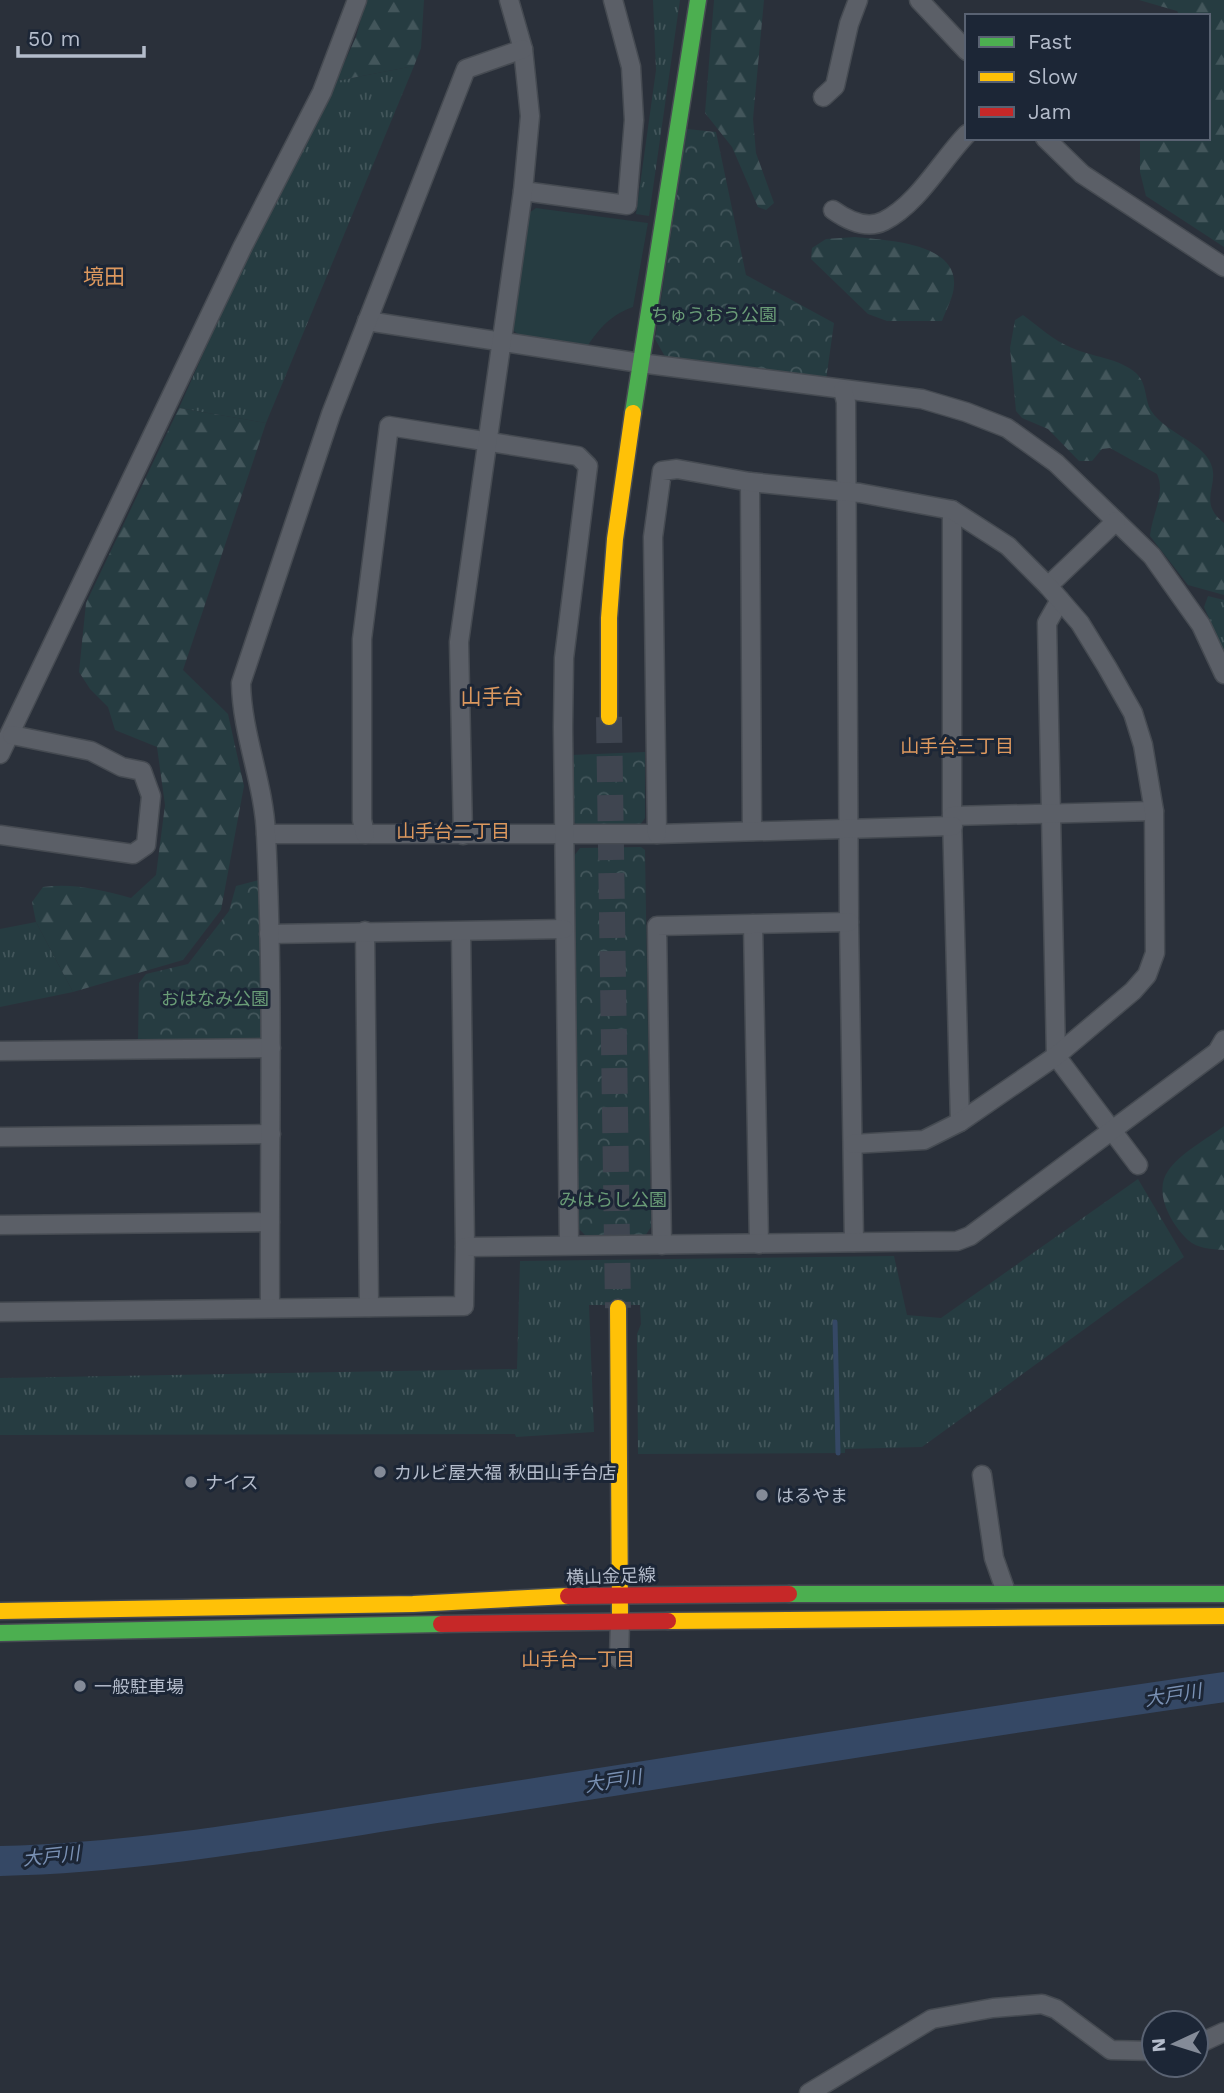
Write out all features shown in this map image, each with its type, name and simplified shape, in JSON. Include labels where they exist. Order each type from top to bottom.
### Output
[{"type":"main road","points":[[609,717],[609,618],[614,539],[698,0]]},
{"type":"main road","points":[[618,1308],[620,1621]]},
{"type":"main road","name":"横山金足線","points":[[0,1611],[413,1604],[620,1594],[1224,1594]]},
{"type":"main road","points":[[0,1633],[620,1621],[1224,1616]]},
{"type":"street","points":[[0,754],[12,735],[243,246],[322,92],[357,0]]},
{"type":"street","points":[[463,835],[459,642],[485,441],[523,191],[530,116],[523,50],[509,0]]},
{"type":"street","points":[[523,191],[627,205],[634,120],[631,67],[613,0]]},
{"type":"street","points":[[823,97],[835,86],[849,24],[858,0]]},
{"type":"street","points":[[919,0],[965,49]]},
{"type":"street","points":[[271,1307],[271,1048],[267,834],[253,756],[242,714],[241,683],[331,414],[467,69],[523,50]]},
{"type":"street","points":[[833,210],[849,221],[865,224],[883,222],[914,196],[965,136]]},
{"type":"street","points":[[1047,140],[1082,174],[1224,267]]},
{"type":"street","points":[[367,321],[640,363],[922,400],[966,412],[1007,428],[1056,463],[1152,556],[1201,625],[1224,674]]},
{"type":"street","points":[[843,390],[846,402],[849,922],[855,1242]]},
{"type":"street","points":[[365,834],[362,820],[362,639],[390,426],[578,456],[588,466],[564,658],[563,833],[569,1244]]},
{"type":"street","points":[[657,834],[653,537],[662,471],[677,469],[750,482],[846,492],[952,510],[1009,547],[1048,586],[1080,624],[1133,713],[1143,745],[1154,811],[1155,953],[1147,975],[1133,991],[1056,1056],[960,1122],[923,1140],[853,1144]]},
{"type":"street","points":[[750,482],[752,831]]},
{"type":"street","points":[[952,510],[952,821],[960,1122]]},
{"type":"street","points":[[1048,586],[1116,521]]},
{"type":"street","points":[[1060,600],[1046,623],[1056,1056],[1138,1165]]},
{"type":"street","points":[[0,835],[133,854],[146,845],[151,796],[142,772],[121,767],[91,751],[12,735]]},
{"type":"street","points":[[267,834],[657,834],[850,829],[1051,814],[1154,811]]},
{"type":"street","points":[[662,1245],[657,926],[849,922]]},
{"type":"street","points":[[753,924],[759,1244]]},
{"type":"street","points":[[269,934],[564,929]]},
{"type":"street","points":[[365,931],[369,1307]]},
{"type":"street","points":[[0,1312],[464,1306],[461,932]]},
{"type":"street","points":[[465,1247],[957,1241],[970,1236],[1113,1131],[1217,1052],[1224,1040]]},
{"type":"street","points":[[0,1051],[271,1048]]},
{"type":"street","points":[[0,1137],[271,1134]]},
{"type":"street","points":[[0,1225],[270,1222]]},
{"type":"street","points":[[982,1475],[994,1558],[1006,1592]]},
{"type":"street","points":[[619,1658],[620,1621]]},
{"type":"street","points":[[809,2093],[932,2019],[993,2008],[1042,2004],[1056,2009],[1111,2050],[1140,2051]]},
{"type":"green space","points":[[366,0],[424,0],[421,48],[414,66],[336,81],[356,37]]},
{"type":"green space","points":[[653,0],[680,0],[649,216],[636,214],[656,70]]},
{"type":"green space","points":[[714,0],[764,0],[753,119],[756,153],[774,203],[766,210],[758,207],[732,147],[705,113]]},
{"type":"green space","points":[[1139,0],[1224,0],[1224,247],[1146,196],[1140,172],[1140,140],[1210,140],[1210,14],[1179,14],[1177,11]]},
{"type":"green space","points":[[414,66],[266,423],[179,408],[237,278],[336,81]]},
{"type":"green space","name":"ちゅうおう公園","points":[[687,129],[716,132],[746,275],[834,323],[826,380],[667,360],[655,339]]},
{"type":"green space","points":[[536,208],[648,223],[633,307],[607,322],[587,347],[522,337],[511,329],[526,215]]},
{"type":"green space","points":[[855,237],[916,246],[944,260],[952,271],[954,285],[942,321],[887,321],[868,314],[811,259],[812,248],[826,239]]},
{"type":"green space","points":[[1023,315],[1065,345],[1122,364],[1136,373],[1140,377],[1152,412],[1165,425],[1204,453],[1212,469],[1211,507],[1224,523],[1224,595],[1188,585],[1150,536],[1160,489],[1157,474],[1110,448],[1102,449],[1092,461],[1079,461],[1048,429],[1022,418],[1016,411],[1010,348],[1015,320]]},
{"type":"green space","points":[[179,408],[266,423],[183,670],[228,714],[244,786],[221,910],[183,960],[73,992],[36,922],[32,902],[43,887],[55,886],[88,888],[131,898],[156,875],[165,805],[157,747],[115,730],[108,707],[90,689],[79,672],[86,603]]},
{"type":"green space","points":[[1208,596],[1224,600],[1224,652],[1204,607]]},
{"type":"green space","points":[[645,752],[645,818],[640,825],[577,826],[572,818],[571,755]]},
{"type":"green space","name":"みはらし公園","points":[[641,847],[645,850],[651,1227],[645,1236],[588,1238],[576,1226],[574,856],[580,848]]},
{"type":"green space","name":"おはなみ公園","points":[[259,880],[262,1039],[138,1043],[139,983],[146,974],[188,964],[229,911],[236,886]]},
{"type":"green space","points":[[36,922],[73,992],[0,1007],[0,929]]},
{"type":"green space","points":[[1224,1126],[1224,1250],[1200,1247],[1188,1240],[1170,1217],[1162,1188],[1173,1164]]},
{"type":"green space","points":[[1138,1179],[1184,1257],[922,1447],[845,1449],[845,1453],[638,1454],[637,1334],[641,1324],[640,1305],[589,1305],[594,1432],[516,1437],[515,1434],[0,1435],[0,1378],[517,1369],[520,1261],[894,1256],[907,1315],[941,1318]]},
{"type":"waterway","points":[[835,1322],[838,1453]]},
{"type":"waterway","name":"大戸川","points":[[0,1861],[111,1854],[222,1841],[1224,1687]]},
{"type":"tunnel","points":[[609,717],[618,1308]]},
{"type":"traffic: fast","points":[[633,413],[698,0]]},
{"type":"traffic: fast","points":[[789,1594],[1224,1594]]},
{"type":"traffic: fast","points":[[0,1633],[441,1624]]},
{"type":"traffic: slow","points":[[609,717],[609,618],[615,539],[633,413]]},
{"type":"traffic: slow","points":[[618,1308],[620,1614]]},
{"type":"traffic: slow","points":[[0,1611],[413,1604],[568,1596]]},
{"type":"traffic: slow","points":[[668,1621],[1224,1616]]},
{"type":"traffic: jam","points":[[568,1596],[789,1594]]},
{"type":"traffic: jam","points":[[441,1624],[668,1621]]},
{"type":"place","name":"カルビ屋大福 秋田山手台店","points":[[380,1472]]},
{"type":"place","name":"ナイス","points":[[191,1482]]},
{"type":"place","name":"はるやま","points":[[762,1495]]},
{"type":"place","name":"一般駐車場","points":[[80,1686]]},
{"type":"district","name":"境田","points":[[104,276]]},
{"type":"district","name":"山手台","points":[[492,696]]},
{"type":"district","name":"山手台三丁目","points":[[957,746]]},
{"type":"district","name":"山手台二丁目","points":[[453,831]]},
{"type":"district","name":"山手台一丁目","points":[[578,1659]]}]
